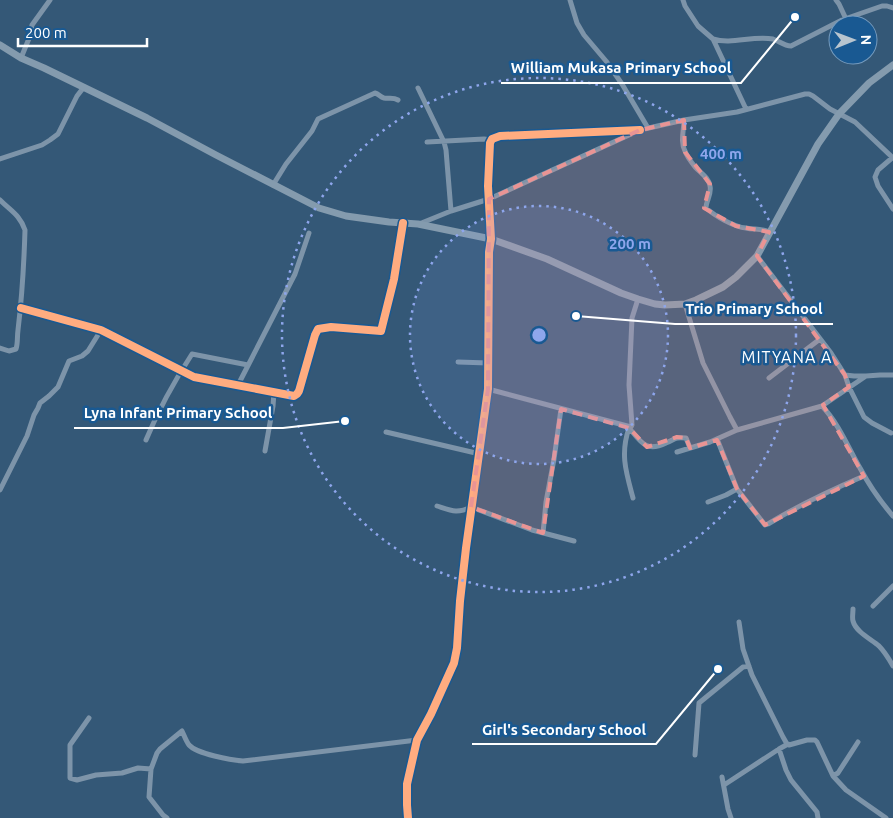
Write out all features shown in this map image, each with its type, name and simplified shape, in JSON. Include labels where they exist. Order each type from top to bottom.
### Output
[{"type":"main road","points":[[0,45],[21,58],[147,118],[320,208],[346,216],[375,221],[418,224],[491,240],[547,259],[620,293],[662,305],[685,304],[723,287],[757,256],[818,144],[838,114],[869,83],[893,65]]},
{"type":"main road","points":[[408,818],[408,784],[417,740],[431,714],[456,655],[471,507],[488,389],[491,240],[489,200]]},
{"type":"street","points":[[21,58],[30,36],[32,25],[50,0]]},
{"type":"street","points":[[570,0],[574,15],[584,35],[617,76],[648,128]]},
{"type":"street","points":[[683,0],[698,26],[713,39],[746,110]]},
{"type":"street","points":[[836,0],[844,15]]},
{"type":"street","points":[[857,15],[882,6],[893,8]]},
{"type":"street","points":[[713,39],[723,41],[753,38],[774,39],[787,46],[791,46],[828,28]]},
{"type":"street","points":[[0,159],[42,144],[58,134],[77,96],[84,87]]},
{"type":"street","points":[[418,88],[444,142],[451,211]]},
{"type":"street","points":[[274,184],[286,164],[312,131],[318,119],[375,93],[383,98],[395,98],[398,100]]},
{"type":"street","points":[[418,224],[451,211],[489,200],[640,130],[684,120],[746,110],[807,94],[813,96],[838,114],[855,122],[893,158],[878,170],[875,177],[878,186],[893,209]]},
{"type":"street","points":[[684,120],[682,139],[685,152],[710,184],[711,189],[706,208],[736,226],[764,229],[769,232]]},
{"type":"street","points":[[426,142],[491,140],[500,136],[640,130]]},
{"type":"street","points":[[489,200],[491,140]]},
{"type":"street","points":[[0,200],[18,216],[25,230],[21,308],[16,349],[9,351],[0,348]]},
{"type":"street","points":[[21,308],[101,330],[194,377],[290,396],[297,394],[299,391],[318,329],[331,327],[381,331],[394,279],[403,223]]},
{"type":"street","points":[[238,385],[272,321],[294,274],[309,232]]},
{"type":"street","points":[[757,256],[820,338],[845,375],[864,417],[891,433]]},
{"type":"street","points":[[633,498],[624,462],[624,451],[629,428],[632,427],[629,384],[632,318],[638,299]]},
{"type":"street","points":[[685,304],[704,363],[737,430]]},
{"type":"street","points":[[0,490],[27,436],[40,403],[58,387],[66,364],[88,351],[101,330]]},
{"type":"street","points":[[769,378],[820,338]]},
{"type":"street","points":[[146,440],[153,423],[192,354],[248,364]]},
{"type":"street","points":[[458,362],[488,363]]},
{"type":"street","points":[[845,375],[893,376]]},
{"type":"street","points":[[677,452],[717,439],[737,430],[822,406],[866,376]]},
{"type":"street","points":[[488,389],[629,428],[647,447],[666,444],[676,437],[686,438],[690,448]]},
{"type":"street","points":[[265,451],[274,406],[274,392]]},
{"type":"street","points":[[822,406],[835,422],[864,476],[880,501],[893,516]]},
{"type":"street","points":[[542,533],[561,409]]},
{"type":"street","points":[[386,432],[480,454]]},
{"type":"street","points":[[717,439],[737,488],[765,525],[818,496],[864,476]]},
{"type":"street","points":[[708,502],[726,495],[737,488]]},
{"type":"street","points":[[437,506],[455,512],[462,512],[471,507],[532,530],[574,541]]},
{"type":"street","points":[[873,606],[893,586]]},
{"type":"street","points":[[853,609],[853,623],[886,654],[893,666]]},
{"type":"street","points":[[739,622],[743,649],[749,666],[758,688],[788,744]]},
{"type":"street","points":[[695,755],[699,703],[742,666],[749,666]]},
{"type":"street","points":[[89,718],[70,745],[70,778],[77,780],[96,775],[122,773],[138,768],[151,769]]},
{"type":"street","points":[[163,817],[149,797],[151,769],[160,749],[182,731],[189,745],[197,750],[228,760],[243,761],[417,740]]},
{"type":"street","points":[[724,784],[779,748],[788,744],[815,740],[833,776],[846,790],[886,818]]},
{"type":"street","points":[[833,776],[838,773],[858,742]]},
{"type":"street","points":[[779,748],[791,780],[817,812],[818,818]]},
{"type":"street","points":[[722,777],[731,818]]},
{"type":"highlighted area","points":[[684,120],[685,152],[710,184],[704,208],[736,226],[769,232],[757,256],[845,375],[849,387],[823,405],[864,476],[765,525],[737,489],[717,440],[690,448],[686,438],[677,437],[647,447],[629,428],[561,409],[543,533],[471,507],[488,389],[489,199],[640,130]]},
{"type":"cycle path","points":[[408,818],[407,784],[417,740],[454,663],[457,648],[466,548],[488,389],[489,252],[491,239],[488,186],[490,143],[492,139],[500,136],[640,130]]},
{"type":"cycle path","points":[[21,308],[101,330],[194,377],[294,396],[299,391],[318,329],[331,327],[381,331],[394,279],[403,223]]},
{"type":"place","name":"William Mukasa Primary School","points":[[795,17]]},
{"type":"place","name":"Trio Primary School","points":[[576,316]]},
{"type":"place","name":"Lyna Infant Primary School","points":[[345,421]]},
{"type":"place","name":"Girl's Secondary School","points":[[718,669]]},
{"type":"district","name":"MITYANA A","points":[[787,357]]}]
